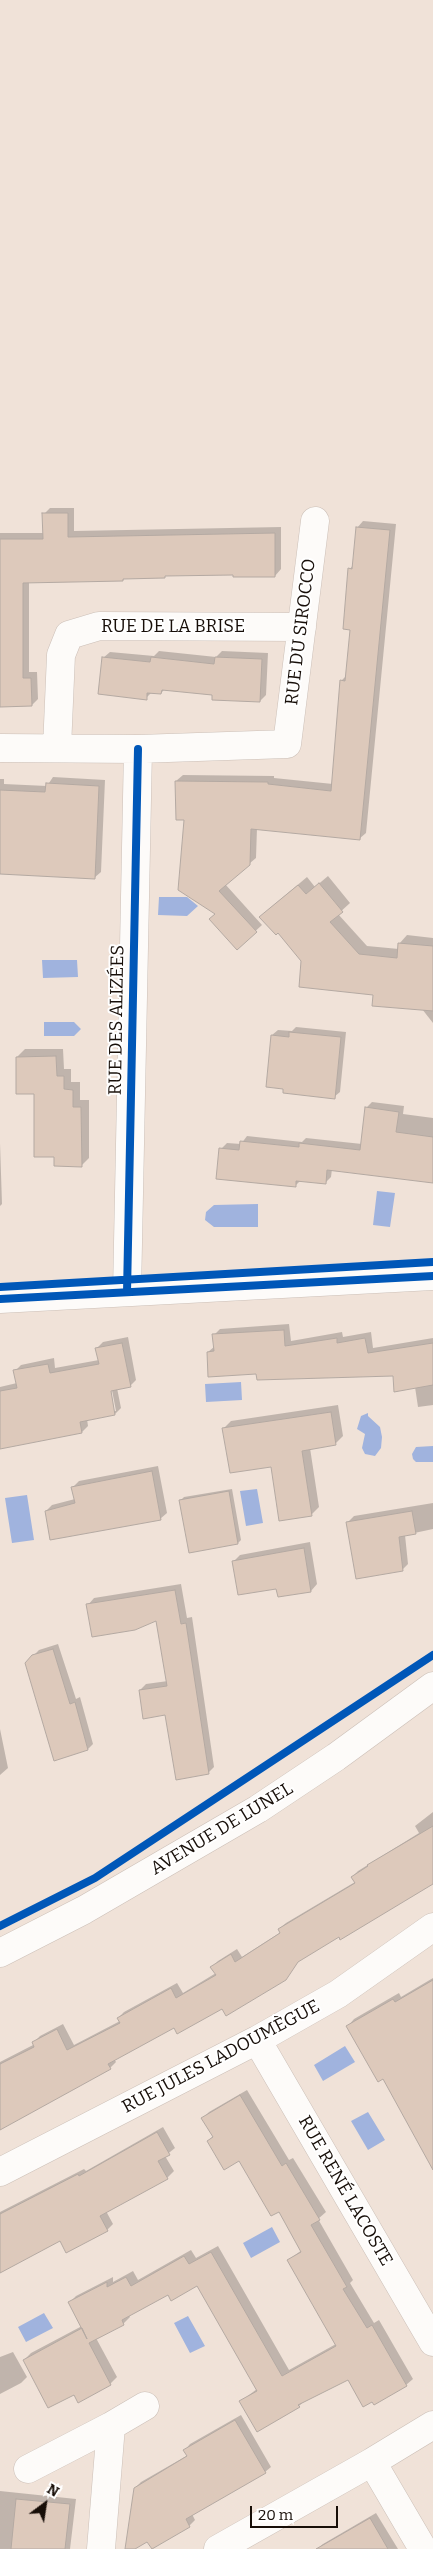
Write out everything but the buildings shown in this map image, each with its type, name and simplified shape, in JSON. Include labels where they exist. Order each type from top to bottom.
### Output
[{"type":"street","name":"RUE DU SIROCCO","points":[[138,749],[287,744],[315,521]]},
{"type":"street","name":"RUE DE LA BRISE","points":[[57,748],[61,655],[69,635],[99,626],[302,627]]},
{"type":"street","points":[[0,748],[138,749]]},
{"type":"street","name":"RUE DES ALIZÉES","points":[[127,1292],[138,749]]},
{"type":"street","points":[[0,1299],[433,1276]]},
{"type":"street","name":"AVENUE DE LUNEL","points":[[0,1953],[108,1896],[258,1809],[336,1757],[433,1686]]},
{"type":"street","name":"RUE JULES LADOUMÈGUE","points":[[0,2172],[257,2040],[338,1994],[433,1927]]},
{"type":"street","name":"RUE RENÉ LACOSTE","points":[[257,2040],[433,2342]]},
{"type":"street","points":[[28,2469],[111,2426],[144,2406]]},
{"type":"street","points":[[218,2549],[372,2462],[433,2425]]},
{"type":"street","points":[[101,2549],[111,2426]]},
{"type":"street","points":[[372,2462],[422,2549]]},
{"type":"water","points":[[159,897],[187,897],[198,906],[187,916],[158,915]]},
{"type":"water","points":[[42,960],[77,960],[78,977],[43,978]]},
{"type":"water","points":[[44,1022],[74,1022],[81,1029],[74,1036],[44,1036]]},
{"type":"water","points":[[377,1191],[395,1193],[390,1227],[373,1225]]},
{"type":"water","points":[[258,1204],[258,1227],[214,1227],[205,1220],[206,1212],[214,1205]]},
{"type":"water","points":[[241,1382],[242,1400],[206,1402],[205,1384]]},
{"type":"water","points":[[368,1413],[368,1416],[380,1427],[382,1437],[381,1448],[375,1456],[365,1454],[362,1448],[365,1434],[357,1429],[361,1416]]},
{"type":"water","points":[[433,1446],[433,1462],[416,1462],[413,1459],[412,1454],[416,1447]]},
{"type":"water","points":[[257,1489],[263,1523],[246,1526],[240,1491]]},
{"type":"water","points":[[27,1495],[34,1540],[12,1543],[5,1498]]},
{"type":"water","points":[[345,2046],[355,2062],[323,2081],[314,2065]]},
{"type":"water","points":[[368,2112],[385,2140],[368,2150],[351,2121]]},
{"type":"water","points":[[272,2227],[280,2242],[251,2258],[243,2243]]},
{"type":"water","points":[[44,2313],[53,2328],[26,2342],[18,2327]]},
{"type":"water","points":[[188,2316],[205,2346],[190,2353],[174,2323]]},
{"type":"cycle path","points":[[127,1292],[138,749]]},
{"type":"cycle path","points":[[0,1287],[433,1262]]},
{"type":"cycle path","points":[[0,1299],[433,1276]]},
{"type":"cycle path","points":[[0,1926],[95,1878],[433,1655]]}]
